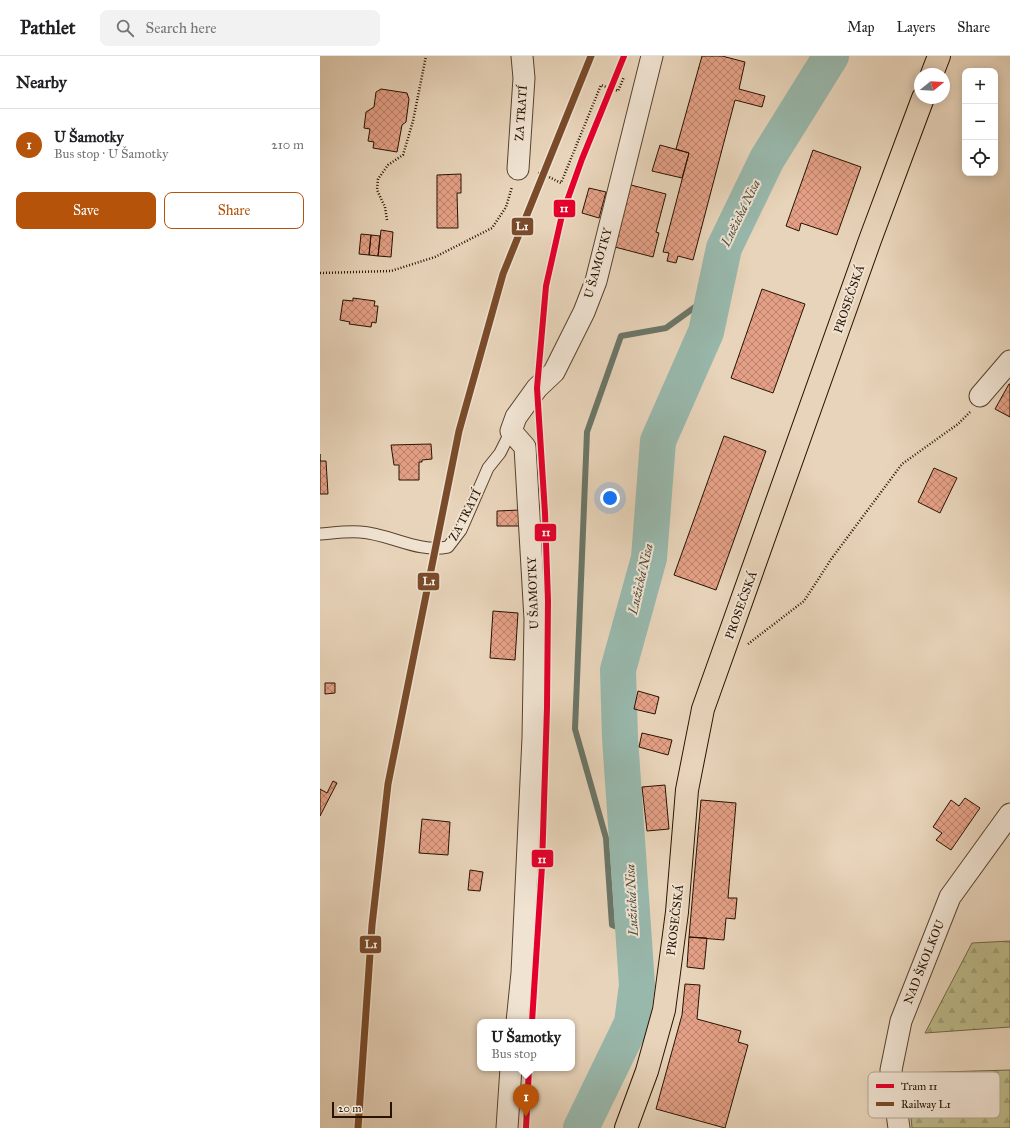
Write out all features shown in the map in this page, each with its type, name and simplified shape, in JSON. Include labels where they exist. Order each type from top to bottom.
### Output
[{"type":"main road","points":[[934,68],[939,56]]},
{"type":"main road","name":"PROSEČSKÁ","points":[[626,1128],[647,1071],[664,1010],[677,912],[687,790],[703,708],[747,589],[870,240],[921,104]]},
{"type":"street","name":"ZA TRATÍ","points":[[518,169],[524,78],[522,56]]},
{"type":"street","name":"U ŠAMOTKY","points":[[517,1019],[522,973],[533,738],[535,619],[525,446],[511,431],[516,417],[537,388],[554,372],[584,312],[596,281],[620,179],[652,56]]},
{"type":"street","points":[[980,396],[1010,361]]},
{"type":"street","name":"NAD ŠKOLKOU","points":[[891,1072],[901,1021],[950,897],[1010,814]]},
{"type":"street","points":[[507,1128],[511,1071]]},
{"type":"street","name":"NAD ŠKOLKOU","points":[[898,1118],[899,1128]]},
{"type":"lane","name":"ZA TRATÍ","points":[[320,534],[361,532],[390,539],[409,546],[435,550],[448,547],[460,530],[488,468],[500,453],[511,431]]},
{"type":"path","points":[[387,220],[385,207],[377,190],[378,179],[388,165],[403,155],[413,121],[426,56]]},
{"type":"path","points":[[320,273],[391,271],[435,257],[479,235],[492,228],[506,207],[518,169],[543,174],[561,183],[601,85],[618,91],[626,72]]},
{"type":"path","points":[[720,660],[751,643],[804,601],[832,558],[902,464],[958,424],[971,410],[980,396]]},
{"type":"green space","points":[[1010,941],[1010,1027],[925,1033],[972,943]]},
{"type":"green space","points":[[1010,1070],[1010,1128],[912,1128],[911,1118],[1000,1118],[1000,1072],[941,1072]]},
{"type":"building","points":[[702,56],[722,56],[745,62],[739,89],[765,96],[762,107],[735,100],[693,260],[678,256],[676,263],[667,261],[669,253],[663,252],[689,153],[676,149]]},
{"type":"building","points":[[381,89],[407,93],[409,99],[406,122],[402,125],[397,152],[373,148],[374,142],[368,141],[370,129],[364,128],[366,112],[374,107],[376,92]]},
{"type":"building","points":[[660,145],[689,153],[682,178],[652,171]]},
{"type":"building","points":[[813,150],[861,167],[837,235],[801,223],[799,231],[786,226]]},
{"type":"building","points":[[461,174],[461,193],[457,193],[458,228],[437,228],[437,175]]},
{"type":"building","points":[[627,184],[666,194],[656,232],[659,233],[653,257],[611,246]]},
{"type":"building","points":[[589,188],[606,192],[599,218],[582,213]]},
{"type":"building","points":[[381,230],[393,232],[391,257],[378,256]]},
{"type":"building","points":[[361,234],[371,235],[369,255],[359,254]]},
{"type":"building","points":[[371,235],[380,236],[378,256],[369,255]]},
{"type":"building","points":[[762,289],[805,304],[773,393],[731,378]]},
{"type":"building","points":[[353,298],[375,301],[374,306],[378,306],[376,323],[372,322],[371,327],[349,324],[350,322],[340,320],[343,300],[353,301]]},
{"type":"building","points":[[1010,384],[1010,417],[995,409]]},
{"type":"building","points":[[724,436],[766,451],[716,590],[674,575]]},
{"type":"building","points":[[431,444],[432,459],[422,460],[422,462],[419,462],[419,480],[399,480],[399,465],[394,465],[391,445]]},
{"type":"building","points":[[320,461],[326,461],[328,494],[320,494]]},
{"type":"building","points":[[934,468],[957,478],[940,513],[918,502]]},
{"type":"building","points":[[520,510],[520,526],[497,526],[497,511]]},
{"type":"building","points":[[493,611],[518,613],[515,660],[490,658]]},
{"type":"building","points":[[325,683],[335,683],[335,693],[325,694]]},
{"type":"building","points":[[638,691],[659,697],[655,714],[634,709]]},
{"type":"building","points":[[642,733],[672,740],[668,755],[639,747]]},
{"type":"building","points":[[333,781],[337,783],[320,816],[320,789],[327,793]]},
{"type":"building","points":[[665,785],[669,829],[647,831],[642,787]]},
{"type":"building","points":[[965,798],[980,808],[951,850],[936,840],[942,833],[933,827],[951,800],[959,806]]},
{"type":"building","points":[[701,800],[736,803],[728,898],[737,898],[735,919],[726,918],[724,940],[689,937]]},
{"type":"building","points":[[422,819],[450,822],[448,855],[419,853]]},
{"type":"building","points":[[470,870],[483,872],[480,891],[468,890]]},
{"type":"building","points":[[689,937],[707,938],[704,969],[687,967]]},
{"type":"building","points":[[685,984],[700,985],[697,1019],[741,1031],[738,1042],[748,1045],[725,1128],[656,1109],[682,1015]]},
{"type":"waterway","name":"Lužická Nisa","points":[[581,1128],[632,1023],[637,985],[620,738],[618,670],[649,558],[658,441],[706,332],[724,248],[767,159],[831,56]]},
{"type":"waterway","points":[[635,934],[612,925],[606,838],[575,729],[587,432],[621,336],[666,328],[713,294]]},
{"type":"tram line","name":"11","points":[[532,1019],[542,866],[547,708],[548,601],[545,513],[537,388],[546,286],[562,215],[582,159],[624,56]]},
{"type":"tram line","name":"11","points":[[526,1128],[529,1071]]},
{"type":"rail line","name":"L1","points":[[358,1128],[372,925],[388,784],[459,431],[503,274],[591,56]]},
{"type":"place","name":"U Šamotky","points":[[526,1117]]}]
